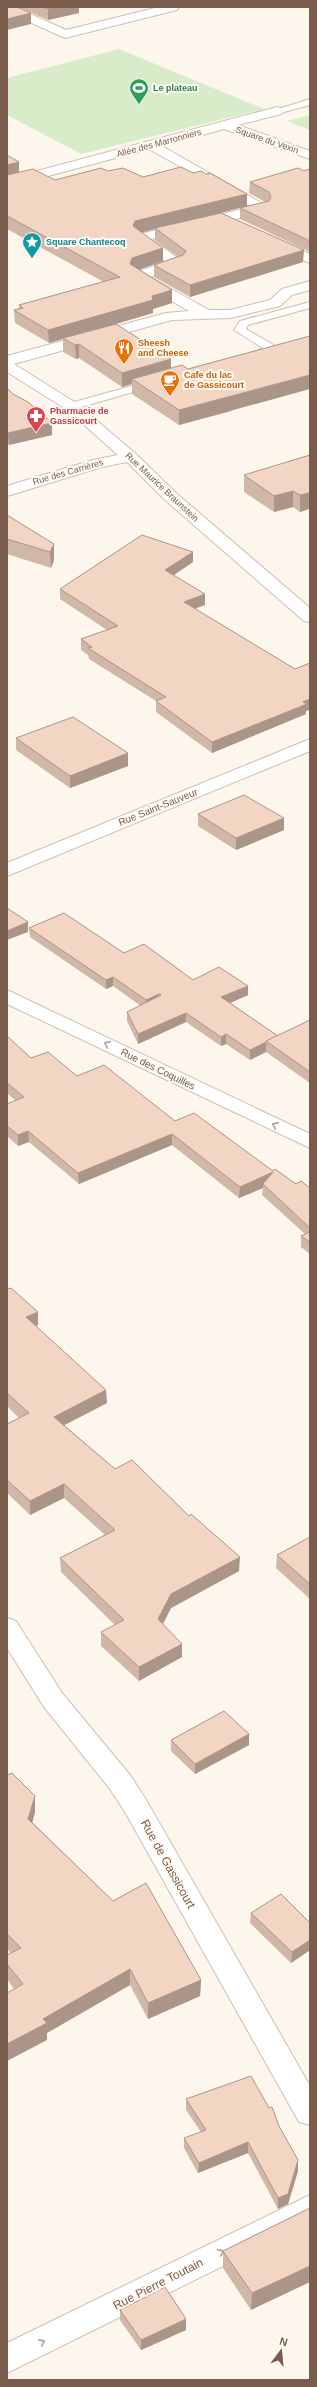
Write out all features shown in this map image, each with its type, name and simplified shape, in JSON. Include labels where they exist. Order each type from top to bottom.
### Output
[{"type":"street","points":[[7,8],[65,34],[173,7]]},
{"type":"street","name":"Allée des Marronniers","points":[[7,183],[277,111]]},
{"type":"street","name":"Square du Vexin","points":[[224,126],[310,155]]},
{"type":"street","points":[[151,145],[263,208],[141,238],[177,263],[138,276],[208,316]]},
{"type":"street","points":[[222,218],[242,228]]},
{"type":"street","points":[[262,237],[310,259]]},
{"type":"street","points":[[7,361],[171,316],[208,316],[230,314],[275,303],[286,292],[310,285]]},
{"type":"street","name":"Rue Maurice Braunstein","points":[[7,366],[71,406],[130,457],[170,496],[310,617]]},
{"type":"street","name":"Rue des Carrières","points":[[7,491],[99,462],[130,457]]},
{"type":"street","name":"Rue Saint-Sauveur","points":[[7,870],[310,744]]},
{"type":"street","name":"Rue des Coquilles","points":[[7,996],[310,1142]]},
{"type":"street","name":"Rue de Gassicourt","points":[[7,1627],[53,1700],[120,1782],[135,1805],[310,2113]]},
{"type":"street","name":"Rue Pierre Toutain","points":[[7,2359],[310,2208]]},
{"type":"lane","name":"Allée des Marronniers","points":[[277,111],[310,102]]},
{"type":"lane","points":[[273,349],[240,330],[244,323],[310,305]]},
{"type":"lane","points":[[243,358],[288,345]]},
{"type":"lane","points":[[71,406],[161,381]]},
{"type":"green space","points":[[119,49],[264,109],[81,154],[7,115],[7,78]]},
{"type":"green space","points":[[310,115],[310,130],[287,121]]},
{"type":"building","points":[[7,7],[17,7],[31,13],[7,19]]},
{"type":"building","points":[[43,7],[57,7],[48,9]]},
{"type":"building","points":[[7,155],[19,162],[7,165]]},
{"type":"building","points":[[181,167],[193,173],[201,171],[206,174],[210,173],[247,194],[135,221],[133,226],[163,248],[132,258],[130,264],[172,290],[152,296],[153,300],[48,330],[14,310],[23,308],[19,305],[120,277],[7,216],[7,175],[33,169],[55,180],[101,168],[108,171],[123,168],[143,177]]},
{"type":"building","points":[[298,168],[304,171],[310,170],[310,241],[240,208],[269,201],[271,197],[269,192],[250,182]]},
{"type":"building","points":[[221,213],[304,250],[190,285],[154,265],[183,255],[186,251],[155,228]]},
{"type":"building","points":[[116,324],[171,359],[122,373],[79,344],[75,345],[63,338]]},
{"type":"building","points":[[310,336],[310,375],[179,410],[132,379],[182,365],[188,369]]},
{"type":"building","points":[[7,388],[13,394],[28,402],[52,423],[8,433]]},
{"type":"building","points":[[310,455],[310,494],[300,495],[293,491],[274,496],[244,475]]},
{"type":"building","points":[[7,515],[54,544],[50,552],[7,539]]},
{"type":"building","points":[[142,535],[193,552],[165,570],[205,594],[184,602],[295,669],[310,663],[310,699],[303,702],[307,704],[212,742],[156,701],[166,697],[88,648],[92,647],[81,639],[118,626],[60,589]]},
{"type":"building","points":[[73,717],[128,753],[70,776],[16,738]]},
{"type":"building","points":[[244,795],[284,818],[236,838],[198,814]]},
{"type":"building","points":[[7,908],[28,922],[7,931]]},
{"type":"building","points":[[64,913],[124,953],[144,944],[193,980],[219,967],[248,986],[221,997],[278,1036],[250,1050],[226,1034],[221,1037],[186,1013],[138,1034],[127,1012],[161,995],[159,994],[146,1000],[113,977],[106,980],[29,928]]},
{"type":"building","points":[[310,1020],[310,1072],[266,1041]]},
{"type":"building","points":[[7,1036],[31,1058],[48,1052],[77,1076],[104,1065],[175,1121],[194,1113],[273,1171],[275,1169],[296,1184],[301,1181],[310,1188],[310,1228],[263,1184],[273,1172],[240,1187],[172,1134],[78,1173],[28,1131],[18,1135],[7,1126],[7,1104],[24,1097],[7,1083]]},
{"type":"building","points":[[310,1232],[310,1242],[301,1236]]},
{"type":"building","points":[[11,1288],[38,1312],[26,1317],[106,1390],[54,1417],[115,1469],[132,1460],[189,1516],[191,1514],[240,1557],[171,1594],[158,1619],[182,1644],[139,1667],[101,1632],[124,1620],[60,1558],[115,1530],[64,1484],[30,1501],[7,1480],[7,1424],[29,1413],[7,1393],[7,1289]]},
{"type":"building","points":[[310,1537],[310,1584],[277,1555]]},
{"type":"building","points":[[224,1711],[249,1734],[195,1764],[171,1740]]},
{"type":"building","points":[[12,1773],[35,1796],[28,1819],[113,1901],[146,1883],[201,1980],[148,2003],[130,1969],[43,2019],[47,2023],[7,2044],[7,1993],[23,1984],[7,1964],[7,1955],[21,1948],[7,1934],[7,1775]]},
{"type":"building","points":[[281,1894],[310,1923],[310,1940],[292,1952],[251,1913]]},
{"type":"building","points":[[251,2076],[269,2108],[272,2107],[279,2126],[298,2160],[288,2194],[278,2198],[248,2142],[199,2163],[184,2138],[206,2130],[186,2099]]},
{"type":"building","points":[[310,2208],[310,2266],[252,2293],[223,2251]]},
{"type":"building","points":[[165,2287],[186,2319],[141,2340],[120,2310]]},
{"type":"place","name":"Le plateau","points":[[139,105]]},
{"type":"place","name":"Square Chantecoq","points":[[32,259]]},
{"type":"place","name":"Sheesh and Cheese","points":[[124,365]]},
{"type":"place","name":"Cafe du lac de Gassicourt","points":[[170,397]]},
{"type":"place","name":"Pharmacie de Gassicourt","points":[[36,433]]}]
